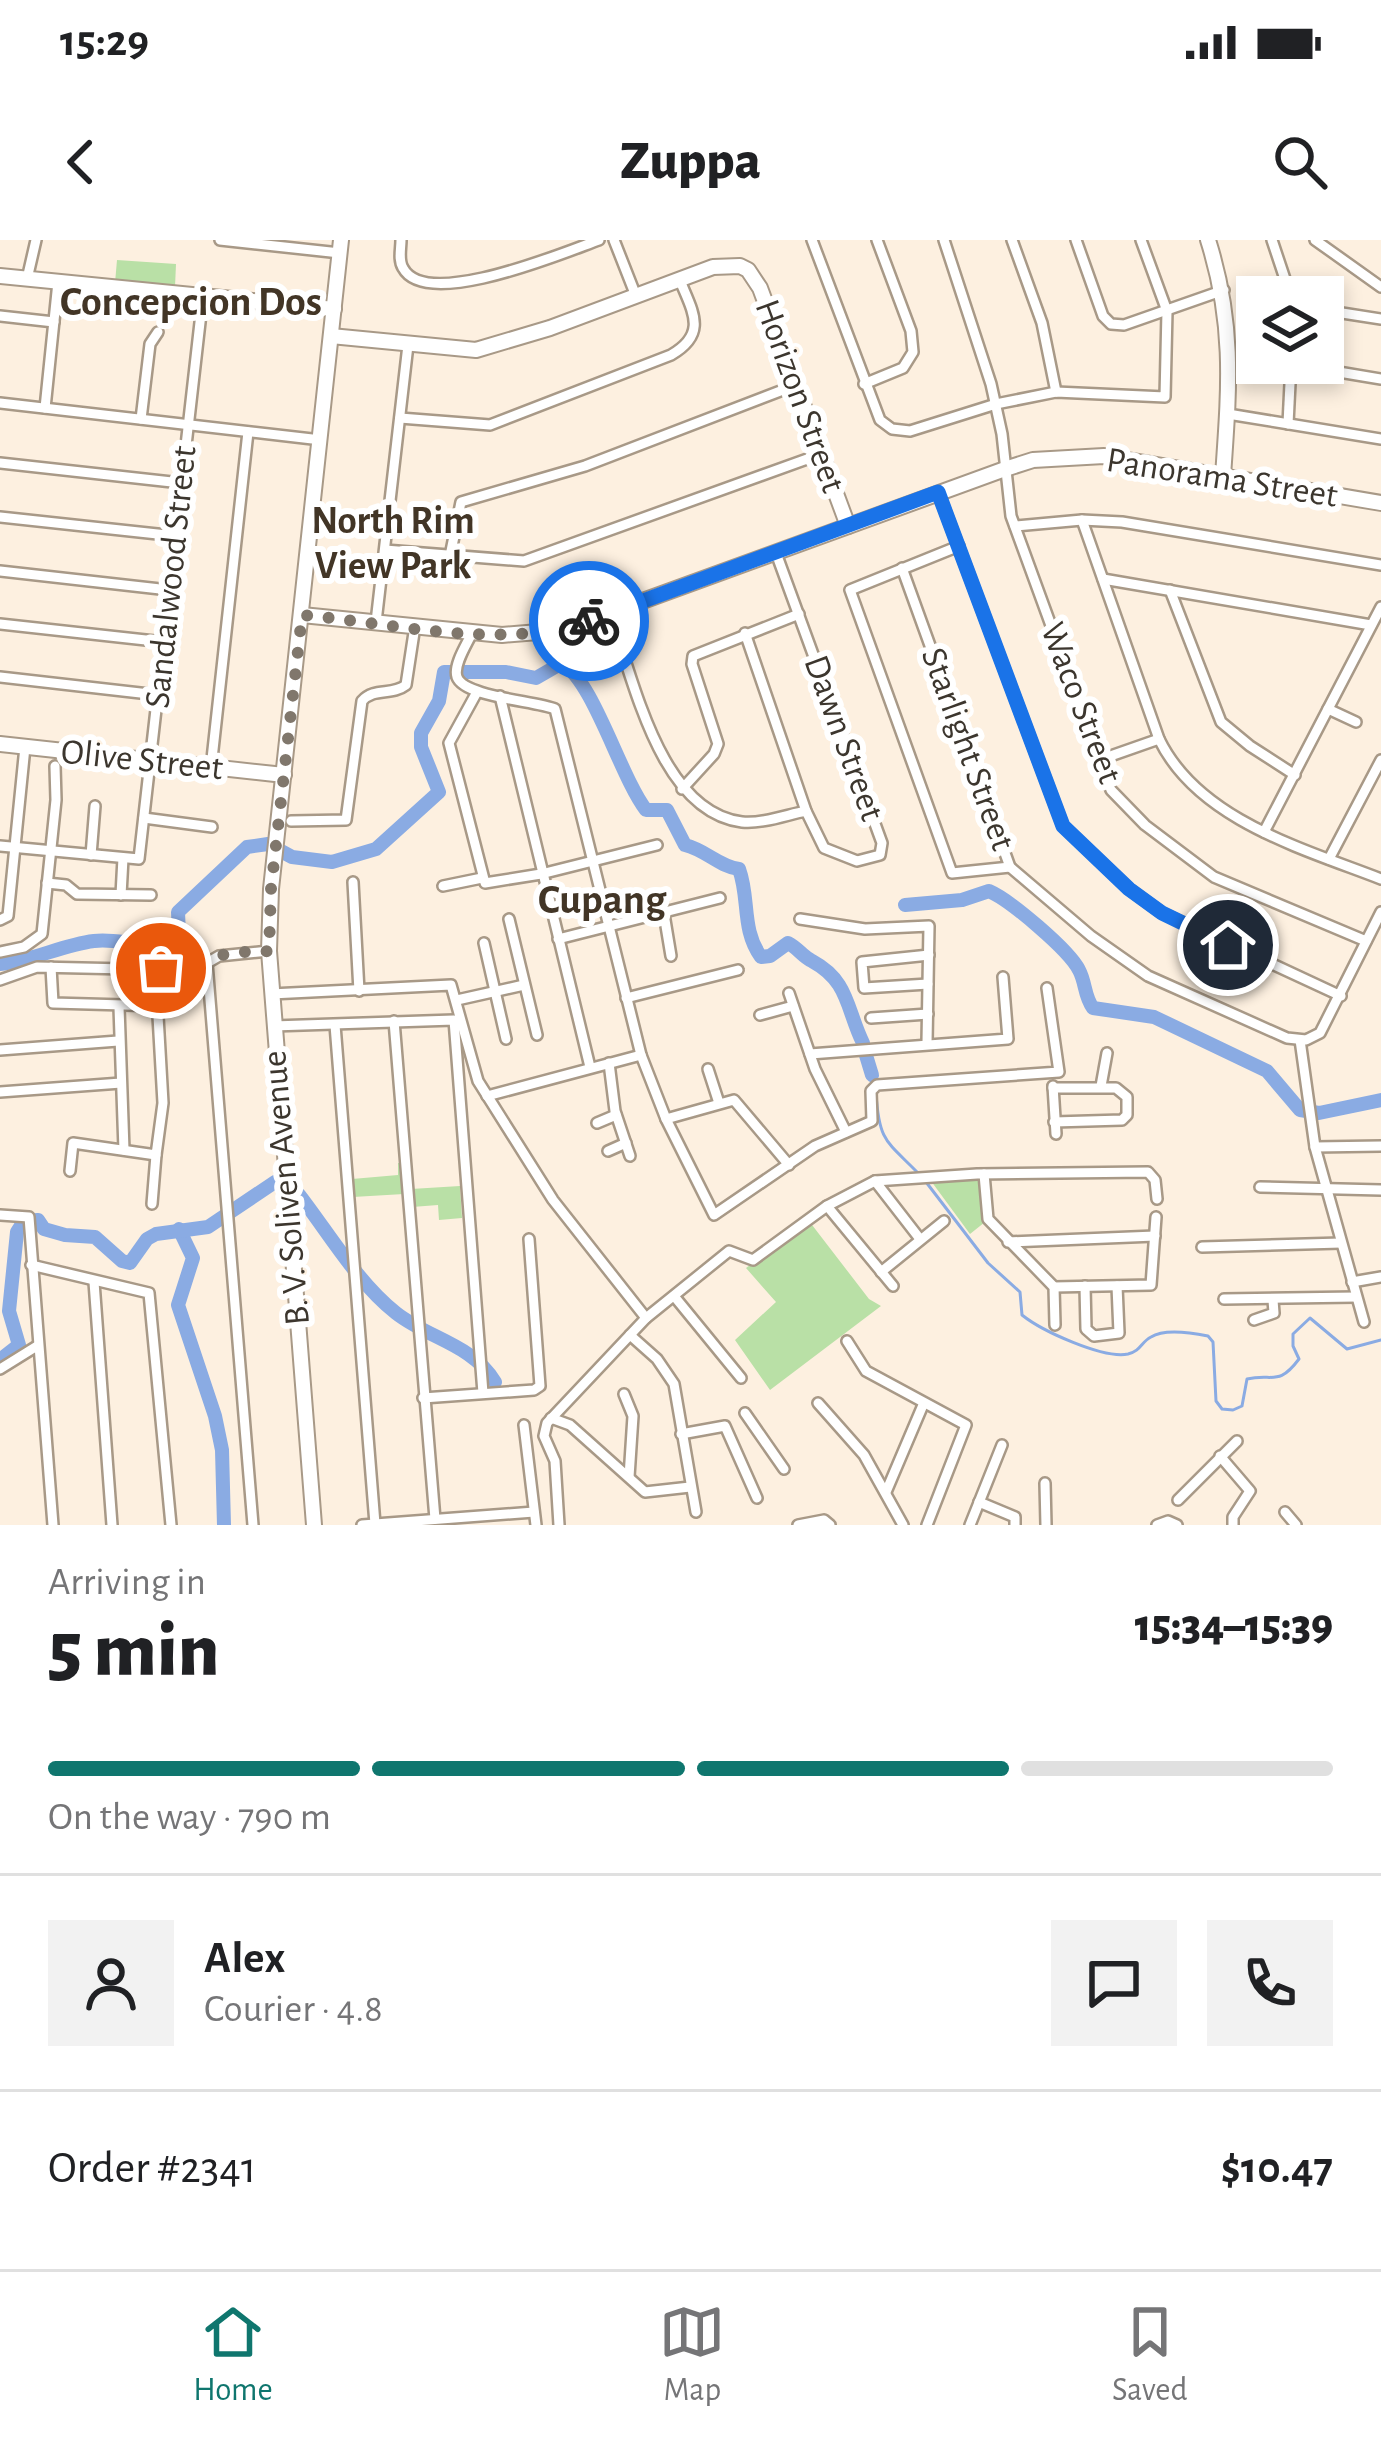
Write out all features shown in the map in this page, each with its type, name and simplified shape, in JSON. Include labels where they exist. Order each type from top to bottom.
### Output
[{"type":"street","points":[[27,279],[35,240]]},
{"type":"street","points":[[220,240],[340,247]]},
{"type":"street","points":[[401,240],[400,261],[406,273],[419,280],[447,283],[506,272],[599,240]]},
{"type":"street","points":[[614,240],[636,296]]},
{"type":"street","points":[[812,240],[882,424],[902,432],[1056,392],[1165,397],[1167,311],[1141,240]]},
{"type":"street","points":[[864,383],[903,368],[914,346],[877,240]]},
{"type":"street","name":"Waco Street","points":[[944,240],[996,404],[1015,526],[1099,760],[1118,799],[1209,873],[1366,941]]},
{"type":"street","points":[[1012,240],[1042,323],[1056,392]]},
{"type":"street","points":[[1076,240],[1106,321],[1124,325],[1224,290]]},
{"type":"street","points":[[1208,240],[1224,290],[1228,327],[1222,476]]},
{"type":"street","points":[[1272,240],[1284,276]]},
{"type":"street","points":[[1315,240],[1381,287]]},
{"type":"street","name":"B. V. Soliven Avenue","points":[[314,1525],[269,951],[276,844],[340,247]]},
{"type":"street","name":"Horizon Street","points":[[332,336],[486,349],[679,278],[729,265],[748,269],[760,288],[848,526]]},
{"type":"street","points":[[0,276],[334,309]]},
{"type":"street","points":[[400,418],[490,424],[670,355],[686,346],[695,331],[679,278]]},
{"type":"street","points":[[45,408],[58,282]]},
{"type":"street","name":"Sandalwood Street","points":[[123,858],[140,859],[202,296]]},
{"type":"street","points":[[1344,313],[1381,319]]},
{"type":"street","points":[[0,316],[54,322]]},
{"type":"street","points":[[140,418],[150,344],[158,332]]},
{"type":"street","points":[[376,622],[408,345]]},
{"type":"street","points":[[1344,373],[1381,379]]},
{"type":"street","points":[[1288,424],[1290,384]]},
{"type":"street","points":[[450,556],[461,502],[585,466],[796,385]]},
{"type":"street","points":[[0,404],[320,440]]},
{"type":"street","points":[[1228,414],[1381,439]]},
{"type":"street","points":[[211,768],[248,432]]},
{"type":"street","points":[[386,550],[507,561],[538,557],[821,454]]},
{"type":"street","name":"Panorama Street","points":[[302,615],[472,632],[545,633],[610,614],[1033,460],[1104,456],[1381,503]]},
{"type":"street","points":[[0,463],[182,483]]},
{"type":"street","points":[[938,492],[1063,826],[1129,889],[1162,913],[1341,996]]},
{"type":"street","points":[[0,517],[176,536]]},
{"type":"street","points":[[1015,526],[1082,520],[1145,525],[1381,565]]},
{"type":"street","points":[[1082,520],[1159,739],[1172,762],[1194,784],[1264,832],[1381,879]]},
{"type":"street","points":[[958,546],[850,589],[952,873],[1010,867]]},
{"type":"street","name":"Dawn Street","points":[[745,633],[806,811],[824,848],[857,861],[882,852],[776,553]]},
{"type":"street","name":"Starlight Street","points":[[902,568],[1010,867],[1091,936],[1148,976],[1300,1040]]},
{"type":"street","points":[[0,571],[170,590]]},
{"type":"street","points":[[1103,579],[1371,625]]},
{"type":"street","points":[[1169,590],[1221,722],[1295,775]]},
{"type":"street","points":[[1264,832],[1381,607]]},
{"type":"street","points":[[610,614],[666,767],[682,789],[705,808],[739,821],[806,811]]},
{"type":"street","points":[[682,789],[718,744],[693,656],[799,614]]},
{"type":"street","points":[[0,624],[164,641]]},
{"type":"street","points":[[291,821],[346,820],[362,701],[369,694],[398,691],[406,685],[416,626]]},
{"type":"street","points":[[472,632],[457,670],[461,683],[477,692],[555,709],[641,1055],[666,1119],[714,1215],[789,1165],[874,1120],[875,1086],[1055,1074]]},
{"type":"street","points":[[0,677],[158,695]]},
{"type":"street","points":[[477,692],[449,743],[484,880]]},
{"type":"street","points":[[500,696],[590,1067]]},
{"type":"street","points":[[1328,710],[1356,722]]},
{"type":"street","points":[[1099,760],[1159,739]]},
{"type":"street","name":"Olive Street","points":[[0,744],[284,776]]},
{"type":"street","points":[[3,919],[25,747]]},
{"type":"street","points":[[1329,859],[1381,760]]},
{"type":"street","points":[[0,952],[41,937],[56,766]]},
{"type":"street","points":[[91,855],[95,806]]},
{"type":"street","points":[[144,818],[212,827]]},
{"type":"street","points":[[442,886],[484,880],[492,885],[657,845]]},
{"type":"street","points":[[0,846],[123,858],[121,896]]},
{"type":"street","points":[[352,882],[359,991]]},
{"type":"street","points":[[47,883],[66,885],[77,894],[151,896]]},
{"type":"street","points":[[558,939],[720,898]]},
{"type":"street","points":[[1364,1322],[1316,1152],[1300,1040],[1318,1036],[1381,912]]},
{"type":"street","points":[[664,914],[671,956]]},
{"type":"street","points":[[508,919],[537,1035]]},
{"type":"street","points":[[800,919],[869,929],[929,926],[927,1043]]},
{"type":"street","points":[[484,943],[506,1039]]},
{"type":"street","points":[[0,980],[37,967],[172,970],[219,956],[269,951]]},
{"type":"street","points":[[928,984],[863,988],[862,961],[929,955]]},
{"type":"street","points":[[207,963],[254,1525]]},
{"type":"street","points":[[51,967],[52,1003],[160,1006]]},
{"type":"street","points":[[152,1204],[162,1118],[160,1006],[172,970]]},
{"type":"street","points":[[626,998],[738,970]]},
{"type":"street","points":[[810,1054],[1009,1038],[1003,977]]},
{"type":"street","points":[[271,994],[448,983],[454,988],[472,1068],[487,1096],[553,1200],[646,1318]]},
{"type":"street","points":[[457,1000],[524,985]]},
{"type":"street","points":[[1047,988],[1055,1128],[1124,1119],[1127,1113],[1124,1092],[1101,1086],[1053,1088]]},
{"type":"street","points":[[789,992],[810,1054],[846,1132]]},
{"type":"street","points":[[760,1015],[794,1006]]},
{"type":"street","points":[[119,1007],[124,1150]]},
{"type":"street","points":[[871,1018],[928,1014]]},
{"type":"street","points":[[273,1026],[452,1018],[483,1370],[489,1393]]},
{"type":"street","points":[[394,1021],[435,1519]]},
{"type":"street","points":[[335,1024],[375,1524]]},
{"type":"street","points":[[0,1050],[118,1042]]},
{"type":"street","points":[[1101,1086],[1107,1053]]},
{"type":"street","points":[[487,1096],[641,1055]]},
{"type":"street","points":[[609,1063],[616,1115],[631,1156]]},
{"type":"street","points":[[707,1069],[719,1103]]},
{"type":"street","points":[[0,1092],[122,1083]]},
{"type":"street","points":[[666,1119],[738,1102],[789,1165]]},
{"type":"street","points":[[597,1123],[616,1115]]},
{"type":"street","points":[[70,1171],[73,1143],[156,1155]]},
{"type":"street","points":[[608,1151],[626,1143]]},
{"type":"street","points":[[1300,1159],[1316,1152],[1381,1146]]},
{"type":"street","points":[[560,1525],[555,1461],[544,1436],[551,1418],[646,1318],[729,1251],[754,1259],[827,1206],[875,1181],[1148,1172],[1155,1180],[1157,1199]]},
{"type":"street","points":[[983,1174],[988,1218],[1054,1287],[1054,1324]]},
{"type":"street","points":[[875,1181],[920,1239]]},
{"type":"street","points":[[1260,1186],[1381,1190]]},
{"type":"street","points":[[827,1206],[893,1286]]},
{"type":"street","points":[[0,1215],[29,1219],[53,1525]]},
{"type":"street","points":[[1054,1287],[1151,1285],[1156,1217]]},
{"type":"street","points":[[881,1271],[944,1221]]},
{"type":"street","points":[[1008,1242],[1154,1236]]},
{"type":"street","points":[[423,1399],[540,1386],[530,1239]]},
{"type":"street","points":[[1202,1247],[1341,1243]]},
{"type":"street","points":[[31,1265],[149,1295],[171,1525]]},
{"type":"street","points":[[1352,1282],[1381,1277]]},
{"type":"street","points":[[94,1282],[112,1525]]},
{"type":"street","points":[[1085,1286],[1087,1331],[1094,1336],[1116,1334],[1117,1286]]},
{"type":"street","points":[[674,1296],[742,1378]]},
{"type":"street","points":[[1224,1300],[1356,1297]]},
{"type":"street","points":[[1254,1320],[1274,1313],[1273,1300]]},
{"type":"street","points":[[630,1335],[670,1374],[696,1512]]},
{"type":"street","points":[[847,1341],[866,1370],[923,1405],[965,1423],[927,1525]]},
{"type":"street","points":[[0,1369],[37,1346]]},
{"type":"street","points":[[624,1394],[632,1416],[629,1477]]},
{"type":"street","points":[[818,1403],[864,1455],[903,1525]]},
{"type":"street","points":[[886,1492],[923,1405]]},
{"type":"street","points":[[746,1413],[784,1469]]},
{"type":"street","points":[[551,1418],[570,1425],[645,1492],[690,1487]]},
{"type":"street","points":[[524,1425],[536,1525]]},
{"type":"street","points":[[681,1434],[725,1426],[757,1498]]},
{"type":"street","points":[[1178,1500],[1237,1441]]},
{"type":"street","points":[[970,1525],[1002,1445]]},
{"type":"street","points":[[1220,1456],[1250,1492],[1233,1517],[1233,1525]]},
{"type":"street","points":[[1045,1483],[1046,1525]]},
{"type":"street","points":[[979,1502],[1015,1517],[1015,1525]]},
{"type":"street","points":[[362,1525],[534,1512]]},
{"type":"street","points":[[1285,1512],[1297,1525]]},
{"type":"street","points":[[798,1525],[824,1520],[830,1525]]},
{"type":"street","points":[[1157,1525],[1168,1521],[1177,1525]]},
{"type":"green space","points":[[117,260],[176,264],[175,287],[115,283]]},
{"type":"green space","points":[[398,1163],[404,1194],[353,1197],[352,1179],[398,1175]]},
{"type":"green space","points":[[981,1179],[985,1222],[970,1234],[931,1181]]},
{"type":"green space","points":[[460,1186],[462,1218],[439,1220],[438,1205],[412,1207],[411,1189]]},
{"type":"green space","points":[[809,1221],[869,1299],[881,1306],[770,1390],[735,1340],[776,1302],[746,1268]]},
{"type":"waterway","points":[[0,964],[94,941],[169,941],[179,935],[178,912],[247,847],[268,844],[292,857],[332,862],[376,849],[439,792],[421,747],[421,733],[439,701],[444,672],[506,672],[536,678],[562,663],[585,689],[646,810],[667,810],[685,845],[739,869],[748,925],[761,957],[788,943],[824,969],[845,996],[863,1043]]},
{"type":"waterway","points":[[905,905],[962,900],[989,891],[1064,950],[1079,970],[1093,1008],[1154,1017],[1267,1071],[1300,1110],[1319,1113],[1381,1100]]},
{"type":"waterway","points":[[865,1052],[872,1075]]},
{"type":"waterway","points":[[876,1093],[887,1140],[920,1175]]},
{"type":"waterway","points":[[0,1360],[19,1345],[9,1311],[17,1232],[24,1221],[38,1220],[44,1229],[65,1235],[95,1237],[130,1263],[147,1239],[208,1227],[275,1182],[291,1186],[300,1196],[382,1301],[409,1322],[462,1350],[495,1382]]},
{"type":"waterway","points":[[926,1182],[988,1263],[1020,1292],[1022,1315],[1043,1329],[1117,1354],[1132,1353],[1157,1334],[1208,1336],[1213,1342],[1216,1401],[1222,1409],[1242,1406],[1247,1379],[1280,1376],[1292,1368],[1299,1359],[1293,1334],[1310,1318],[1347,1349],[1381,1340]]},
{"type":"waterway","points":[[179,1229],[193,1258],[178,1305],[215,1416],[222,1450],[224,1525]]},
{"type":"way so far","points":[[161,968],[172,970],[219,956],[269,951],[271,889],[302,615],[502,635],[545,633],[589,621]]},
{"type":"district","name":"Concepcion Dos","points":[[191,302]]},
{"type":"district","name":"North Rim View Park","points":[[393,544]]},
{"type":"district","name":"Cupang","points":[[602,900]]},
{"type":"route","points":[[589,621],[938,492],[1063,826],[1100,864],[1162,913],[1228,945]]}]
